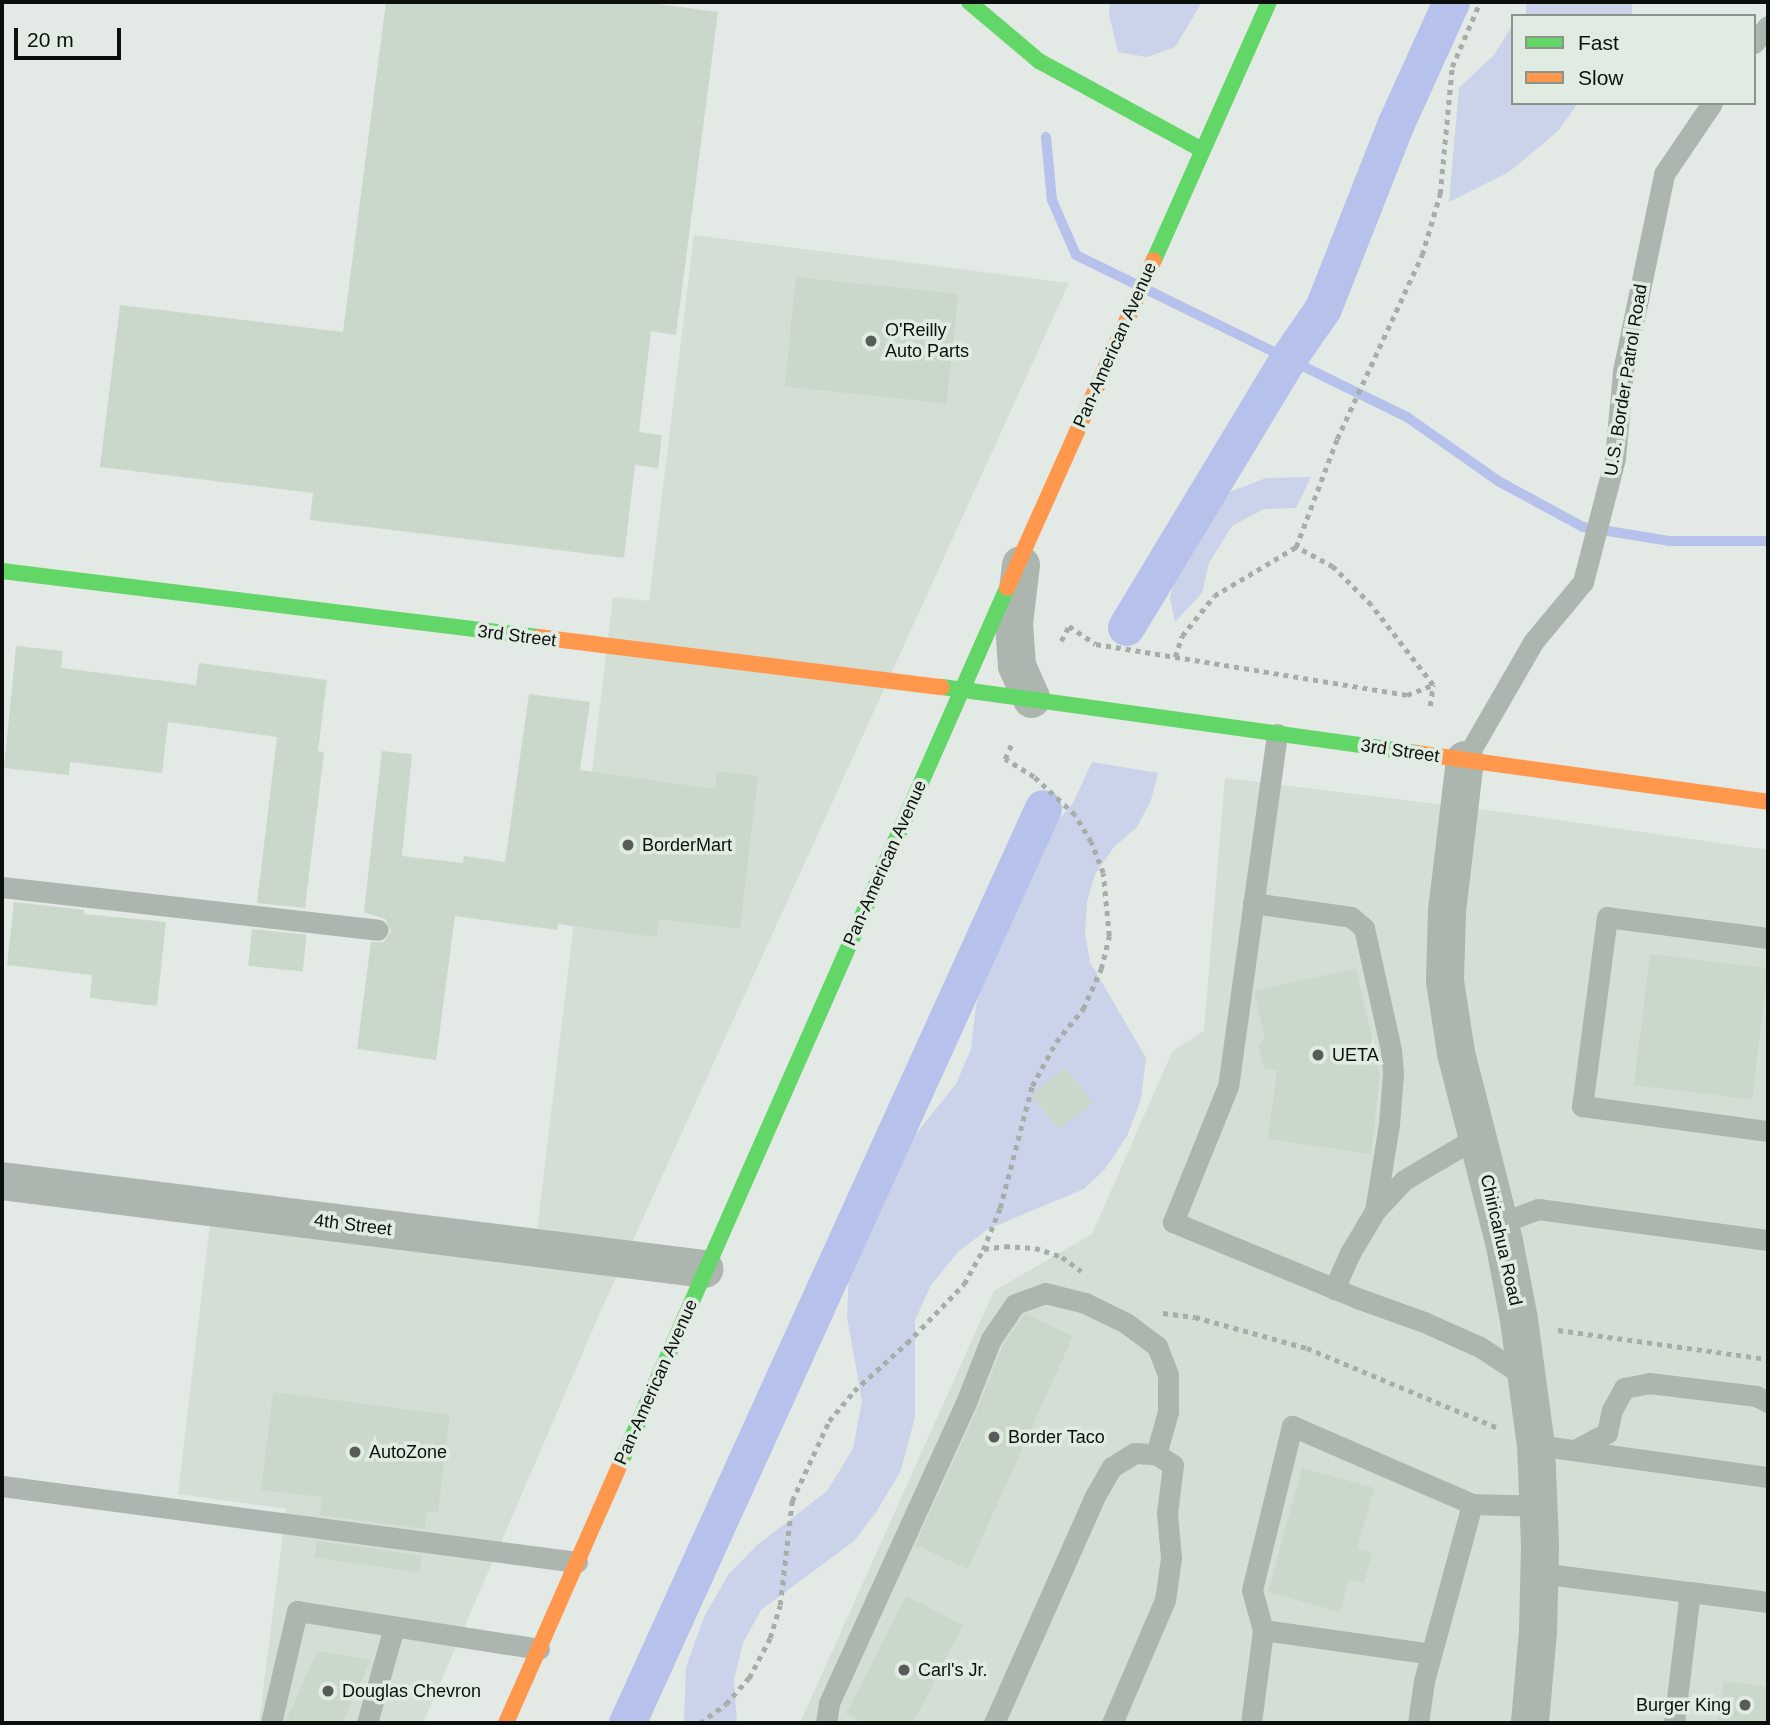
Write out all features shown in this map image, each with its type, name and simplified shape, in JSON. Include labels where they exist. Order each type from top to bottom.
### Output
[{"type":"main road","points":[[969,2],[1039,61],[1202,150]]},
{"type":"main road","name":"Pan-American Avenue","points":[[506,1723],[1023,551],[1269,3]]},
{"type":"main road","name":"3rd Street","points":[[2,571],[1032,699],[1768,803]]},
{"type":"street","points":[[1023,551],[1014,624],[1017,666],[1032,699]]},
{"type":"street","name":"Chiricahua Road","points":[[1465,760],[1447,912],[1445,981],[1456,1053],[1499,1224],[1527,1378],[1521,1438],[1538,1506],[1539,1573],[1530,1723]]},
{"type":"street","name":"4th Street","points":[[2,1181],[705,1269]]},
{"type":"lane","points":[[1756,41],[1768,26]]},
{"type":"lane","name":"U.S. Border Patrol Road","points":[[1465,760],[1533,642],[1583,582],[1615,458],[1623,371],[1664,174],[1711,105]]},
{"type":"lane","points":[[1277,734],[1228,1086],[1173,1222],[1334,1289],[1424,1322],[1480,1347],[1527,1378]]},
{"type":"lane","points":[[2,887],[377,930]]},
{"type":"lane","points":[[1253,903],[1351,917],[1364,928],[1391,1050],[1393,1074],[1389,1124],[1375,1211]]},
{"type":"lane","points":[[1768,938],[1607,917],[1582,1106],[1768,1131]]},
{"type":"lane","points":[[1334,1289],[1350,1253],[1375,1211],[1405,1180],[1477,1137]]},
{"type":"lane","points":[[1499,1224],[1538,1209],[1768,1240]]},
{"type":"lane","points":[[825,1723],[829,1703],[965,1405],[991,1339],[1015,1304],[1045,1293],[1085,1303],[1126,1322],[1157,1346],[1168,1375],[1168,1412],[1156,1454]]},
{"type":"lane","points":[[1575,1450],[1606,1433],[1612,1409],[1624,1388],[1650,1382],[1756,1396],[1768,1402]]},
{"type":"lane","points":[[1251,1723],[1263,1630],[1252,1590],[1292,1426],[1472,1504],[1538,1506]]},
{"type":"lane","points":[[1521,1438],[1575,1450],[1763,1472]]},
{"type":"lane","points":[[994,1723],[1095,1496],[1112,1467],[1134,1453],[1156,1454],[1173,1465],[1167,1513],[1171,1558],[1165,1600],[1112,1723]]},
{"type":"lane","points":[[2,1486],[577,1562]]},
{"type":"lane","points":[[1418,1723],[1431,1654],[1472,1504]]},
{"type":"lane","points":[[1539,1573],[1768,1602]]},
{"type":"lane","points":[[1674,1723],[1690,1592]]},
{"type":"lane","points":[[271,1723],[297,1611],[539,1649]]},
{"type":"lane","points":[[367,1723],[394,1627]]},
{"type":"lane","points":[[1263,1630],[1431,1654]]},
{"type":"path","points":[[1175,657],[1182,636],[1214,596],[1296,547],[1337,439],[1422,255],[1440,194],[1452,67],[1472,15],[1480,2]]},
{"type":"path","points":[[1296,547],[1333,567],[1378,613],[1433,685],[1430,706]]},
{"type":"path","points":[[1061,641],[1069,626],[1096,644],[1407,695],[1433,685]]},
{"type":"path","points":[[700,1723],[726,1704],[749,1678],[769,1638],[780,1605],[792,1501],[829,1421],[854,1391],[907,1343],[964,1284],[983,1250],[1000,1208],[1032,1086],[1056,1042],[1083,1009],[1101,969],[1109,936],[1108,899],[1103,873],[1091,842],[1059,798],[1005,758],[1012,743]]},
{"type":"path","points":[[983,1250],[1005,1246],[1035,1248],[1062,1257],[1089,1277]]},
{"type":"path","points":[[1155,1312],[1195,1317],[1307,1348],[1521,1438]]},
{"type":"path","points":[[1553,1330],[1768,1359]]},
{"type":"shaded area","points":[[1110,2],[1202,2],[1175,47],[1147,57],[1118,52],[1109,14]]},
{"type":"shaded area","points":[[1526,2],[1632,2],[1632,14],[1526,14]]},
{"type":"shaded area","points":[[1511,27],[1511,105],[1577,105],[1558,131],[1509,172],[1449,202],[1459,88],[1494,55]]},
{"type":"shaded area","points":[[694,235],[1069,283],[602,1308],[423,1723],[259,1723],[286,1509],[178,1494],[212,1207],[535,1247],[613,597],[649,601]]},
{"type":"shaded area","points":[[1311,477],[1296,508],[1264,509],[1232,526],[1209,563],[1202,593],[1175,622],[1170,598],[1179,549],[1214,498],[1266,478]]},
{"type":"shaded area","points":[[1092,762],[1158,773],[1151,800],[1137,827],[1114,847],[1095,874],[1087,902],[1085,933],[1090,962],[1146,1058],[1141,1099],[1127,1136],[1105,1169],[1084,1189],[988,1229],[958,1252],[931,1285],[915,1320],[915,1417],[901,1470],[877,1511],[854,1541],[761,1610],[743,1643],[734,1680],[737,1723],[684,1723],[686,1667],[704,1617],[728,1575],[756,1546],[827,1491],[853,1449],[862,1401],[847,1317],[849,1271],[860,1232],[878,1188],[902,1151],[956,1084],[971,1049],[976,1006],[999,919],[1036,846],[1073,803]]},
{"type":"shaded area","points":[[1225,778],[1510,813],[1768,850],[1768,1723],[800,1723],[994,1291],[1092,1234],[1172,1052],[1204,1031]]},
{"type":"building","points":[[386,2],[642,2],[718,12],[676,335],[651,331],[639,432],[662,435],[658,468],[635,465],[624,558],[310,520],[313,493],[100,467],[120,305],[343,332]]},
{"type":"building","name":"O'Reilly Auto Parts","points":[[796,277],[958,294],[947,403],[785,386]]},
{"type":"building","points":[[16,646],[63,651],[61,668],[196,685],[199,663],[327,680],[318,751],[324,752],[305,908],[257,903],[277,737],[168,722],[162,773],[70,762],[69,775],[4,768]]},
{"type":"building","points":[[529,694],[590,702],[580,770],[715,789],[717,771],[758,776],[740,929],[659,919],[657,937],[558,924],[557,930],[455,916],[436,1060],[357,1049],[371,942],[384,942],[391,931],[385,919],[364,912],[382,751],[412,754],[402,856],[463,863],[464,856],[505,862]]},
{"type":"building","points":[[14,902],[84,910],[84,914],[166,922],[157,1006],[90,998],[92,975],[7,965]]},
{"type":"building","points":[[252,929],[307,935],[303,972],[248,966]]},
{"type":"building","points":[[1650,954],[1768,968],[1752,1100],[1634,1085]]},
{"type":"building","name":"UETA","points":[[1356,968],[1380,1074],[1371,1154],[1268,1139],[1277,1071],[1264,1068],[1258,1046],[1265,1039],[1254,991]]},
{"type":"building","points":[[1065,1068],[1093,1102],[1059,1129],[1032,1095]]},
{"type":"building","points":[[1025,1314],[1073,1336],[968,1569],[915,1545],[977,1410],[1003,1345]]},
{"type":"building","name":"AutoZone","points":[[273,1392],[450,1415],[438,1512],[427,1511],[425,1529],[320,1515],[322,1497],[261,1490]]},
{"type":"building","points":[[1302,1468],[1374,1488],[1357,1549],[1372,1553],[1364,1583],[1349,1579],[1340,1612],[1268,1592]]},
{"type":"building","points":[[317,1541],[422,1556],[420,1573],[315,1558]]},
{"type":"building","name":"Carl's Jr.","points":[[906,1596],[963,1625],[913,1723],[863,1723],[846,1714]]},
{"type":"building","name":"Douglas Chevron","points":[[317,1651],[371,1660],[342,1723],[285,1723]]},
{"type":"building","name":"Burger King","points":[[1724,1681],[1768,1687],[1768,1723],[1718,1723]]},
{"type":"waterway","points":[[1126,627],[1287,360],[1323,308],[1396,123],[1451,2]]},
{"type":"waterway","points":[[1046,137],[1052,200],[1076,255],[1407,417],[1500,482],[1583,527],[1669,541],[1768,541]]},
{"type":"waterway","points":[[627,1723],[1043,808]]},
{"type":"traffic: fast","points":[[969,2],[1039,61],[1202,150]]},
{"type":"traffic: fast","points":[[1154,260],[1269,2]]},
{"type":"traffic: fast","points":[[2,571],[538,637]]},
{"type":"traffic: fast","points":[[621,1462],[1007,588]]},
{"type":"traffic: fast","points":[[942,687],[1416,753]]},
{"type":"traffic: slow","points":[[1007,588],[1154,260]]},
{"type":"traffic: slow","points":[[538,637],[942,687]]},
{"type":"traffic: slow","points":[[1416,753],[1768,802]]},
{"type":"traffic: slow","points":[[506,1723],[621,1462]]},
{"type":"place","name":"O'Reilly Auto Parts","points":[[871,341]]},
{"type":"place","name":"BorderMart","points":[[628,845]]},
{"type":"place","name":"UETA","points":[[1318,1055]]},
{"type":"place","name":"Border Taco","points":[[994,1437]]},
{"type":"place","name":"AutoZone","points":[[355,1452]]},
{"type":"place","name":"Carl's Jr.","points":[[904,1670]]},
{"type":"place","name":"Douglas Chevron","points":[[328,1691]]},
{"type":"place","name":"Burger King","points":[[1745,1705]]}]
